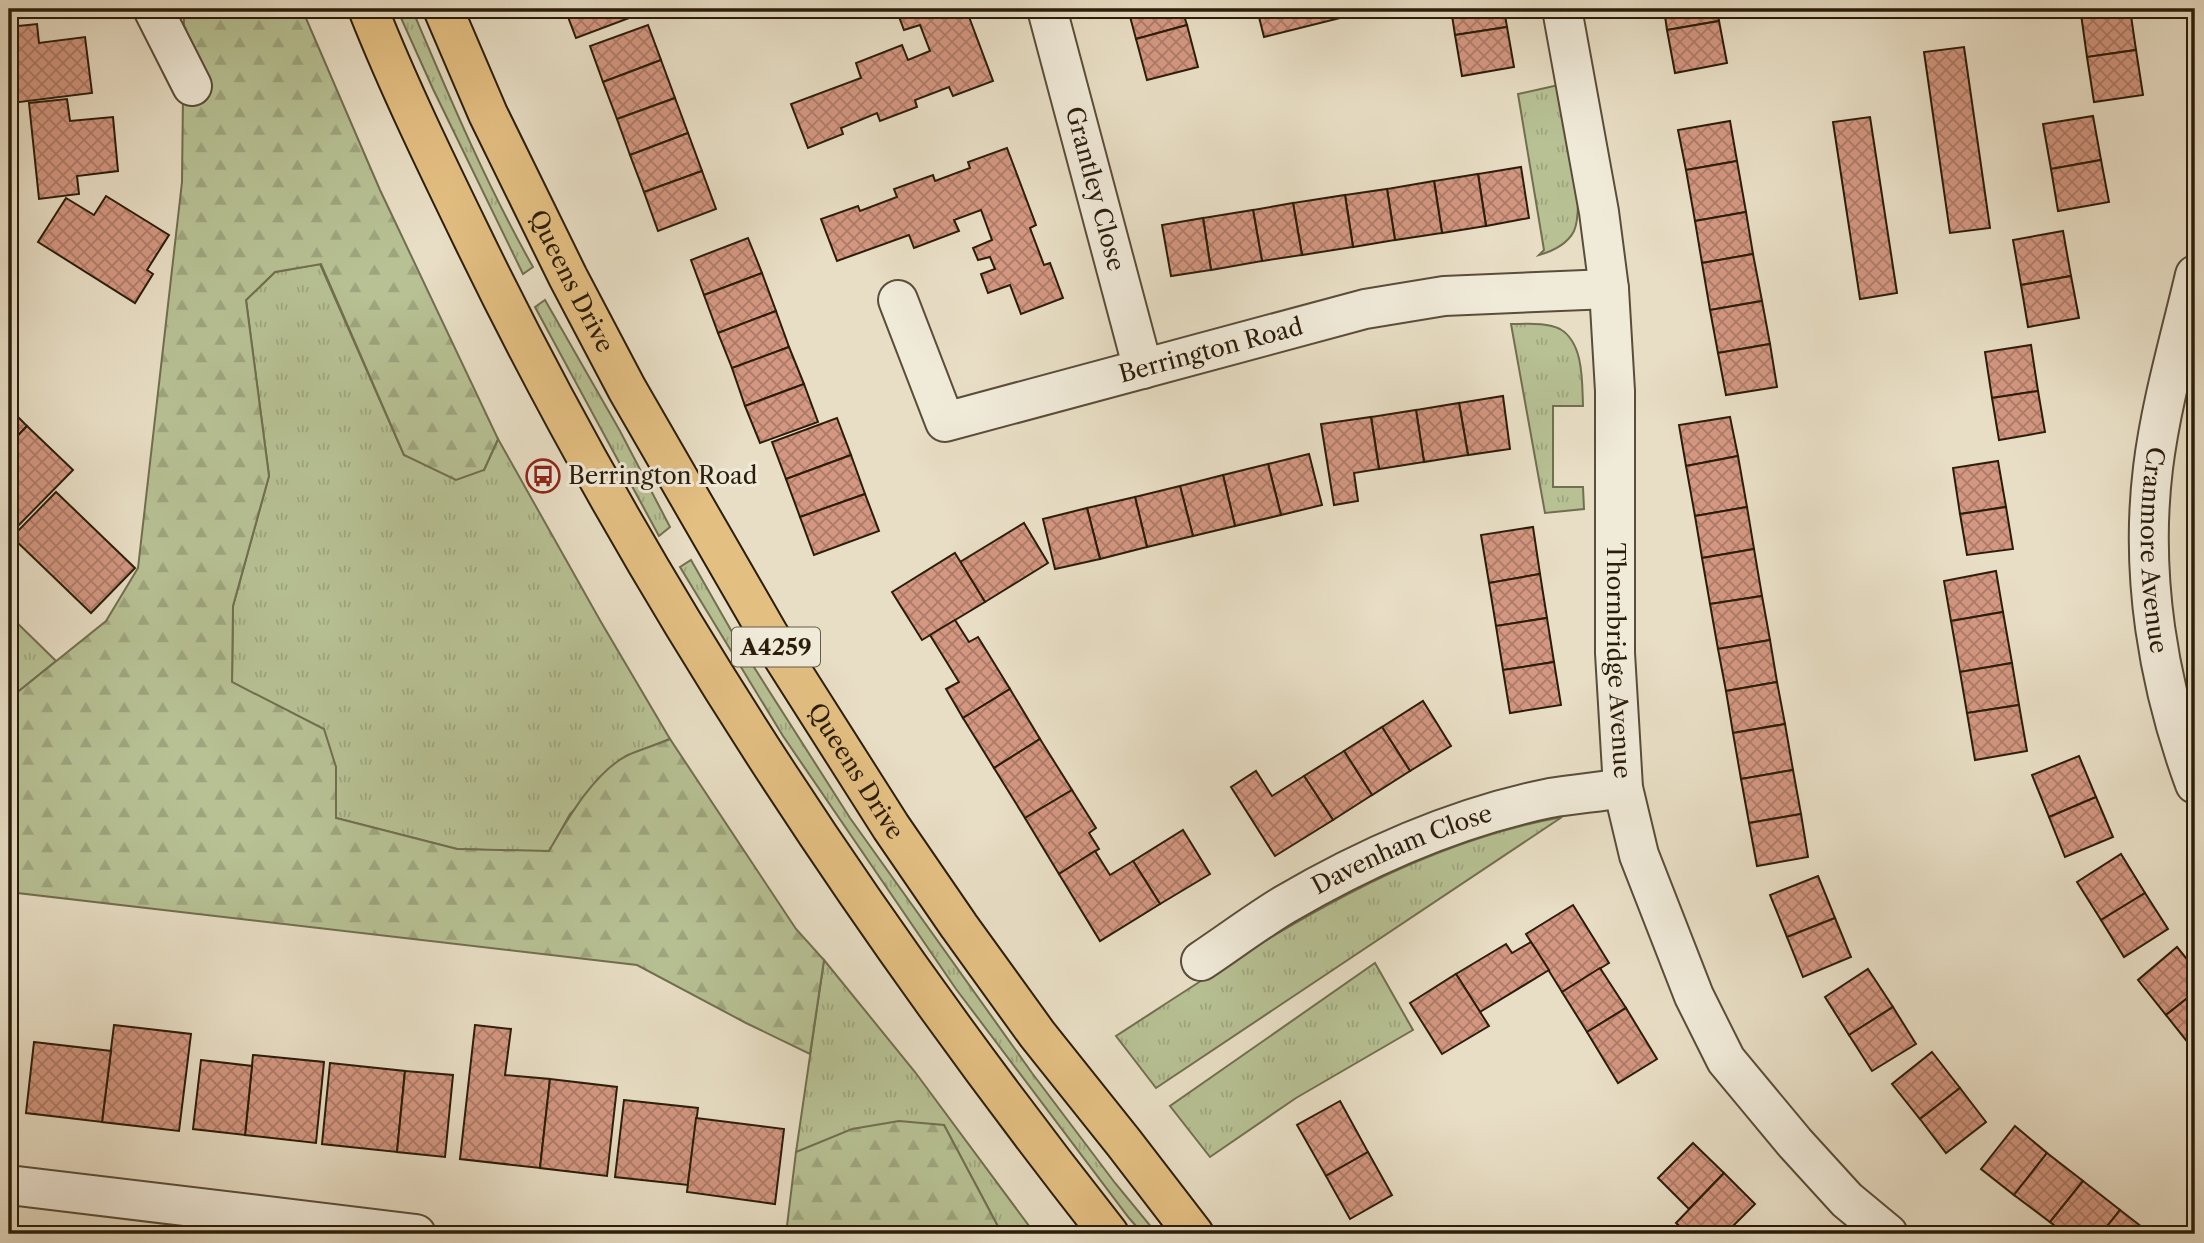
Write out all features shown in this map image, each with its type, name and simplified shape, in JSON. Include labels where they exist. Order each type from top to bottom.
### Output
[{"type":"main road","name":"A4259","points":[[368,9],[436,163],[509,313],[575,439],[640,553],[774,771],[883,931],[1109,1234]]},
{"type":"main road","name":"Queens Drive","points":[[443,9],[488,114],[573,288],[626,389],[769,635],[891,827],[959,926],[1037,1034],[1194,1234]]},
{"type":"street","points":[[153,9],[192,86]]},
{"type":"street","name":"Grantley Close","points":[[1047,9],[1143,369]]},
{"type":"street","name":"Thornbridge Avenue","points":[[1562,9],[1599,212],[1609,289],[1615,391],[1615,653],[1623,788],[1639,855],[1694,996],[1726,1060],[1847,1200],[1888,1234]]},
{"type":"street","name":"Cranmore Avenue","points":[[2195,275],[2153,469],[2150,547],[2151,594],[2159,652],[2176,729],[2195,784]]},
{"type":"street","name":"Berrington Road","points":[[898,300],[946,422],[1365,309],[1444,296],[1609,289]]},
{"type":"street","name":"Davenham Close","points":[[1201,961],[1284,905],[1380,855],[1458,824],[1501,811],[1550,799],[1623,788]]},
{"type":"street","points":[[9,1185],[156,1202],[310,1229],[416,1234]]},
{"type":"green space","points":[[184,9],[302,9],[380,190],[498,439],[484,470],[456,480],[404,455],[321,264],[275,272],[246,300],[269,476],[233,606],[232,682],[324,729],[336,767],[336,818],[457,849],[549,851],[582,798],[604,773],[628,755],[670,739],[796,929],[824,960],[810,1054],[637,965],[9,892],[9,699],[106,621],[138,568],[182,182]]},
{"type":"green space","points":[[397,9],[412,9],[484,172],[533,267],[523,274],[433,89]]},
{"type":"green space","points":[[1563,84],[1577,181],[1577,218],[1574,231],[1564,244],[1539,255],[1544,250],[1518,94]]},
{"type":"green space","points":[[320,264],[404,455],[484,470],[498,439],[670,739],[626,756],[570,814],[549,852],[457,849],[336,818],[336,767],[232,683],[233,606],[269,476],[246,300],[275,272]]},
{"type":"green space","points":[[545,300],[620,431],[670,527],[659,536],[535,307]]},
{"type":"green space","points":[[1511,324],[1543,324],[1560,329],[1568,335],[1578,353],[1583,406],[1553,406],[1553,487],[1583,487],[1584,509],[1545,513]]},
{"type":"green space","points":[[691,560],[736,639],[850,818],[1032,1073],[1157,1234],[1143,1234],[1129,1218],[956,989],[783,736],[680,567]]},
{"type":"green space","points":[[9,615],[56,661],[9,699]]},
{"type":"green space","points":[[1562,817],[1156,1088],[1116,1036],[1274,935],[1384,876],[1441,852],[1501,832]]},
{"type":"green space","points":[[824,960],[915,1072],[1035,1234],[1002,1234],[944,1125],[796,1152]]},
{"type":"green space","points":[[1375,963],[1413,1030],[1296,1098],[1210,1157],[1170,1106]]},
{"type":"green space","points":[[899,1121],[944,1125],[1002,1234],[786,1234],[796,1152],[852,1129]]},
{"type":"building","points":[[9,9],[48,9],[49,14],[9,19]]},
{"type":"building","points":[[565,9],[629,9],[632,17],[576,38]]},
{"type":"building","points":[[896,9],[966,9],[993,81],[953,96],[949,87],[915,100],[917,107],[880,121],[877,113],[841,128],[843,134],[808,148],[791,104],[861,78],[856,63],[902,45],[908,60],[930,51],[920,25],[904,30]]},
{"type":"building","points":[[1128,9],[1182,9],[1187,25],[1136,39]]},
{"type":"building","points":[[1257,9],[1359,9],[1360,13],[1264,37]]},
{"type":"building","points":[[1451,9],[1504,9],[1507,27],[1455,35]]},
{"type":"building","points":[[1664,9],[1717,9],[1719,21],[1667,30]]},
{"type":"building","points":[[2080,9],[2114,9],[2081,14]]},
{"type":"building","points":[[2130,9],[2136,50],[2087,57],[2081,14]]},
{"type":"building","points":[[1719,21],[1727,63],[1675,73],[1667,30]]},
{"type":"building","points":[[37,24],[39,43],[85,37],[92,93],[12,103],[9,82],[9,27]]},
{"type":"building","points":[[648,25],[661,60],[603,82],[590,46]]},
{"type":"building","points":[[1187,25],[1198,67],[1147,80],[1136,39]]},
{"type":"building","points":[[1507,27],[1514,67],[1462,76],[1455,35]]},
{"type":"building","points":[[1964,47],[1990,228],[1950,233],[1924,52]]},
{"type":"building","points":[[2136,50],[2143,95],[2094,102],[2087,57]]},
{"type":"building","points":[[661,60],[675,98],[617,119],[603,82]]},
{"type":"building","points":[[675,98],[688,133],[630,155],[617,119]]},
{"type":"building","points":[[67,99],[70,121],[113,117],[118,171],[77,176],[79,194],[39,199],[29,103]]},
{"type":"building","points":[[2093,116],[2101,160],[2051,169],[2043,124]]},
{"type":"building","points":[[1870,117],[1897,293],[1860,299],[1833,122]]},
{"type":"building","points":[[1730,121],[1737,161],[1686,170],[1678,130]]},
{"type":"building","points":[[688,133],[702,171],[644,192],[630,155]]},
{"type":"building","points":[[1007,148],[1036,225],[1030,228],[1044,265],[1050,263],[1063,298],[1021,314],[1010,285],[988,293],[981,274],[995,269],[990,257],[978,260],[973,248],[992,240],[981,210],[954,220],[959,231],[914,248],[909,235],[837,261],[821,219],[858,206],[860,211],[897,197],[894,189],[933,175],[935,181],[970,168],[968,162]]},
{"type":"building","points":[[2101,160],[2109,202],[2058,211],[2051,169]]},
{"type":"building","points":[[1737,161],[1746,212],[1695,221],[1686,170]]},
{"type":"building","points":[[1521,167],[1529,218],[1486,226],[1478,174]]},
{"type":"building","points":[[702,171],[716,209],[658,231],[644,192]]},
{"type":"building","points":[[1478,174],[1486,226],[1442,233],[1434,181]]},
{"type":"building","points":[[1434,181],[1442,233],[1395,240],[1387,189]]},
{"type":"building","points":[[1387,189],[1395,240],[1353,247],[1345,195]]},
{"type":"building","points":[[1345,195],[1353,247],[1302,255],[1293,203]]},
{"type":"building","points":[[106,196],[169,235],[147,270],[153,274],[135,303],[38,242],[66,198],[94,215]]},
{"type":"building","points":[[1293,203],[1302,255],[1262,261],[1253,210]]},
{"type":"building","points":[[1253,210],[1262,261],[1211,270],[1203,218]]},
{"type":"building","points":[[1746,212],[1753,254],[1702,263],[1695,221]]},
{"type":"building","points":[[1203,218],[1211,270],[1171,276],[1162,225]]},
{"type":"building","points":[[2063,231],[2071,276],[2021,285],[2013,240]]},
{"type":"building","points":[[748,238],[762,273],[704,295],[691,260]]},
{"type":"building","points":[[1753,254],[1762,301],[1710,310],[1702,263]]},
{"type":"building","points":[[762,273],[776,311],[718,333],[704,295]]},
{"type":"building","points":[[2071,276],[2079,318],[2028,327],[2021,285]]},
{"type":"building","points":[[1762,301],[1770,344],[1718,353],[1710,310]]},
{"type":"building","points":[[776,311],[789,347],[732,368],[718,333]]},
{"type":"building","points":[[1770,344],[1777,387],[1726,395],[1718,353]]},
{"type":"building","points":[[2031,345],[2038,391],[1992,398],[1985,352]]},
{"type":"building","points":[[789,347],[804,384],[745,406],[732,368]]},
{"type":"building","points":[[804,384],[818,422],[760,443],[745,406]]},
{"type":"building","points":[[2038,391],[2045,432],[1999,440],[1992,398]]},
{"type":"building","points":[[1503,396],[1510,449],[1468,455],[1459,403]]},
{"type":"building","points":[[1459,403],[1468,455],[1424,462],[1416,410]]},
{"type":"building","points":[[9,408],[27,426],[9,445]]},
{"type":"building","points":[[1416,410],[1424,462],[1379,469],[1371,417]]},
{"type":"building","points":[[1371,417],[1379,469],[1354,473],[1358,501],[1334,505],[1321,424]]},
{"type":"building","points":[[1730,417],[1738,456],[1686,466],[1679,425]]},
{"type":"building","points":[[837,418],[851,455],[786,479],[772,442]]},
{"type":"building","points":[[27,426],[73,470],[10,534],[9,445]]},
{"type":"building","points":[[1309,454],[1322,505],[1281,515],[1268,464]]},
{"type":"building","points":[[851,455],[865,494],[800,517],[786,479]]},
{"type":"building","points":[[1738,456],[1747,507],[1695,516],[1686,466]]},
{"type":"building","points":[[1998,461],[2006,507],[1960,514],[1953,468]]},
{"type":"building","points":[[1268,464],[1281,515],[1235,526],[1223,475]]},
{"type":"building","points":[[1223,475],[1235,526],[1193,536],[1180,486]]},
{"type":"building","points":[[1180,486],[1193,536],[1147,547],[1135,497]]},
{"type":"building","points":[[56,492],[135,568],[91,613],[12,537]]},
{"type":"building","points":[[865,494],[879,531],[814,555],[800,517]]},
{"type":"building","points":[[1135,497],[1147,547],[1100,559],[1087,508]]},
{"type":"building","points":[[1747,507],[1754,549],[1702,558],[1695,516]]},
{"type":"building","points":[[2006,507],[2013,549],[1967,555],[1960,514]]},
{"type":"building","points":[[1087,508],[1100,559],[1055,569],[1043,519]]},
{"type":"building","points":[[1024,523],[1048,563],[985,602],[960,562]]},
{"type":"building","points":[[1533,527],[1540,574],[1489,583],[1481,535]]},
{"type":"building","points":[[1754,549],[1762,596],[1710,604],[1702,558]]},
{"type":"building","points":[[955,553],[985,602],[922,640],[892,592]]},
{"type":"building","points":[[1996,571],[2003,612],[1951,621],[1944,581]]},
{"type":"building","points":[[1540,574],[1547,618],[1496,626],[1489,583]]},
{"type":"building","points":[[1762,596],[1770,640],[1718,649],[1710,604]]},
{"type":"building","points":[[2003,612],[2012,663],[1960,672],[1951,621]]},
{"type":"building","points":[[1547,618],[1554,662],[1503,670],[1496,626]]},
{"type":"building","points":[[955,620],[969,642],[978,637],[1010,689],[963,718],[946,689],[959,682],[930,635]]},
{"type":"building","points":[[1770,640],[1777,682],[1726,691],[1718,649]]},
{"type":"building","points":[[1554,662],[1561,705],[1510,713],[1503,670]]},
{"type":"building","points":[[2012,663],[2019,705],[1967,713],[1960,672]]},
{"type":"building","points":[[1777,682],[1785,724],[1733,733],[1726,691]]},
{"type":"building","points":[[1010,689],[1040,739],[994,768],[963,718]]},
{"type":"building","points":[[1423,701],[1451,746],[1410,771],[1382,727]]},
{"type":"building","points":[[2019,705],[2027,751],[1975,760],[1967,713]]},
{"type":"building","points":[[1785,724],[1793,770],[1741,779],[1733,733]]},
{"type":"building","points":[[1382,727],[1410,771],[1372,795],[1344,751]]},
{"type":"building","points":[[1040,739],[1072,790],[1025,818],[994,768]]},
{"type":"building","points":[[1344,751],[1372,795],[1333,820],[1304,776]]},
{"type":"building","points":[[2079,756],[2096,797],[2049,817],[2032,775]]},
{"type":"building","points":[[1793,770],[1801,814],[1749,823],[1741,779]]},
{"type":"building","points":[[1256,771],[1272,796],[1304,776],[1333,820],[1275,856],[1231,787]]},
{"type":"building","points":[[1072,790],[1096,828],[1089,833],[1099,849],[1059,874],[1025,818]]},
{"type":"building","points":[[2096,797],[2113,837],[2065,857],[2049,817]]},
{"type":"building","points":[[1801,814],[1808,857],[1757,866],[1749,823]]},
{"type":"building","points":[[1183,830],[1210,874],[1160,904],[1133,861]]},
{"type":"building","points":[[1095,851],[1110,875],[1133,861],[1160,904],[1100,941],[1059,874]]},
{"type":"building","points":[[2121,854],[2145,893],[2101,920],[2077,882]]},
{"type":"building","points":[[1818,876],[1835,918],[1787,937],[1770,895]]},
{"type":"building","points":[[2145,893],[2168,929],[2124,957],[2101,920]]},
{"type":"building","points":[[1573,905],[1609,963],[1562,992],[1526,934]]},
{"type":"building","points":[[1835,918],[1851,957],[1803,977],[1787,937]]},
{"type":"building","points":[[1531,942],[1549,970],[1480,1012],[1456,974],[1506,944],[1512,953]]},
{"type":"building","points":[[2177,947],[2195,969],[2195,992],[2166,1015],[2138,980]]},
{"type":"building","points":[[1600,968],[1626,1008],[1587,1032],[1562,992]]},
{"type":"building","points":[[1868,969],[1893,1007],[1849,1035],[1825,997]]},
{"type":"building","points":[[1456,974],[1489,1026],[1442,1054],[1410,1003]]},
{"type":"building","points":[[2195,992],[2195,1047],[2193,1049],[2166,1015]]},
{"type":"building","points":[[1893,1007],[1916,1044],[1872,1071],[1849,1035]]},
{"type":"building","points":[[1626,1008],[1657,1059],[1618,1083],[1587,1032]]},
{"type":"building","points":[[114,1025],[191,1034],[179,1131],[102,1122]]},
{"type":"building","points":[[475,1025],[511,1029],[505,1075],[550,1079],[540,1168],[460,1159]]},
{"type":"building","points":[[34,1042],[111,1051],[102,1122],[26,1113]]},
{"type":"building","points":[[1932,1052],[1960,1088],[1920,1119],[1892,1084]]},
{"type":"building","points":[[253,1055],[324,1062],[316,1143],[245,1135]]},
{"type":"building","points":[[201,1060],[252,1066],[245,1135],[193,1129]]},
{"type":"building","points":[[330,1063],[405,1071],[397,1152],[322,1144]]},
{"type":"building","points":[[405,1071],[453,1075],[445,1157],[397,1152]]},
{"type":"building","points":[[550,1079],[617,1087],[607,1176],[540,1168]]},
{"type":"building","points":[[1960,1088],[1986,1122],[1946,1153],[1920,1119]]},
{"type":"building","points":[[624,1100],[698,1108],[688,1185],[615,1177]]},
{"type":"building","points":[[1340,1101],[1368,1152],[1326,1176],[1297,1125]]},
{"type":"building","points":[[696,1118],[784,1129],[775,1204],[687,1192]]},
{"type":"building","points":[[2015,1126],[2047,1153],[2014,1195],[1981,1169]]},
{"type":"building","points":[[1693,1143],[1724,1173],[1689,1209],[1658,1178]]},
{"type":"building","points":[[1368,1152],[1392,1195],[1350,1219],[1326,1176]]},
{"type":"building","points":[[2047,1153],[2083,1181],[2050,1222],[2014,1195]]},
{"type":"building","points":[[1724,1173],[1755,1204],[1725,1234],[1688,1234],[1676,1223]]},
{"type":"building","points":[[2083,1181],[2120,1210],[2101,1234],[2065,1234],[2050,1222]]},
{"type":"building","points":[[2120,1210],[2151,1234],[2101,1234]]},
{"type":"building","points":[[1406,1226],[1414,1234],[1397,1234]]},
{"type":"place","name":"Berrington Road","points":[[543,476]]}]
